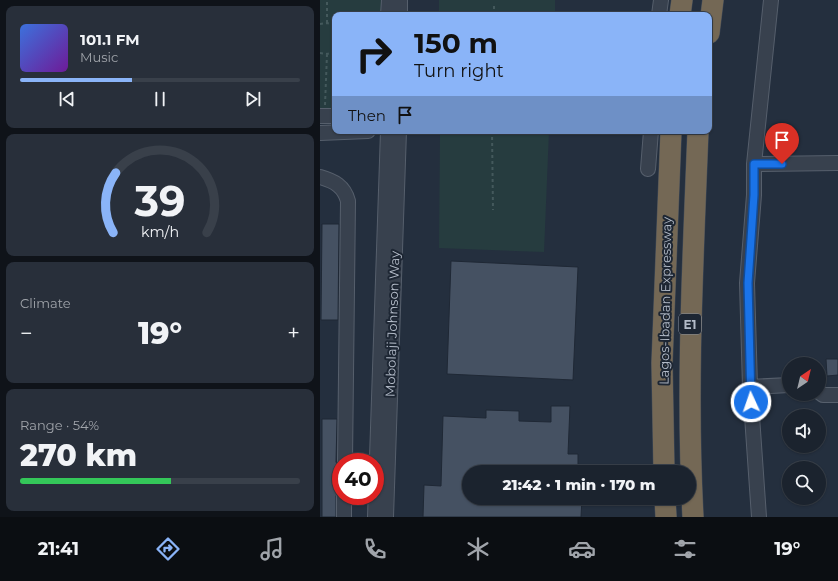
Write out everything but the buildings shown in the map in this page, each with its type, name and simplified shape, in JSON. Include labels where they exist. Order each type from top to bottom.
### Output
[{"type":"highway","points":[[680,12],[682,0]]},
{"type":"highway","points":[[712,12],[713,0]]},
{"type":"highway","name":"Lagos-Ibadan Expressway","points":[[664,465],[662,363],[671,134]]},
{"type":"highway","name":"Lagos-Ibadan Expressway","points":[[693,517],[690,464],[690,345],[698,134]]},
{"type":"highway","points":[[665,505],[666,517]]},
{"type":"street","points":[[388,0],[388,12]]},
{"type":"street","points":[[400,0],[400,12]]},
{"type":"street","points":[[659,12],[660,0]]},
{"type":"street","points":[[759,517],[750,387],[748,283],[754,195],[754,164],[771,0]]},
{"type":"street","points":[[320,133],[332,132]]},
{"type":"street","name":"Mobolaji Johnson Way","points":[[374,517],[388,134]]},
{"type":"street","name":"Mobolaji Johnson Way","points":[[386,517],[399,134]]},
{"type":"street","points":[[648,169],[651,134]]},
{"type":"street","points":[[754,164],[838,163]]},
{"type":"street","points":[[320,177],[336,182],[346,193],[348,201],[345,453]]},
{"type":"street","points":[[750,387],[782,385]]},
{"type":"street","points":[[826,395],[838,395]]},
{"type":"street","points":[[344,505],[344,517]]},
{"type":"path","points":[[327,0],[327,23]]},
{"type":"path","points":[[494,4],[494,12]]},
{"type":"path","points":[[320,24],[332,24]]},
{"type":"path","points":[[320,53],[332,53]]},
{"type":"path","points":[[326,114],[327,54]]},
{"type":"path","points":[[493,134],[493,210]]},
{"type":"green space","points":[[320,0],[384,0],[384,12],[332,12],[332,115],[320,115]]},
{"type":"green space","points":[[439,0],[555,0],[555,12],[439,12]]},
{"type":"green space","points":[[440,134],[549,134],[544,252],[439,248]]},
{"type":"route","points":[[751,402],[748,283],[754,195],[754,164],[782,164]]}]
